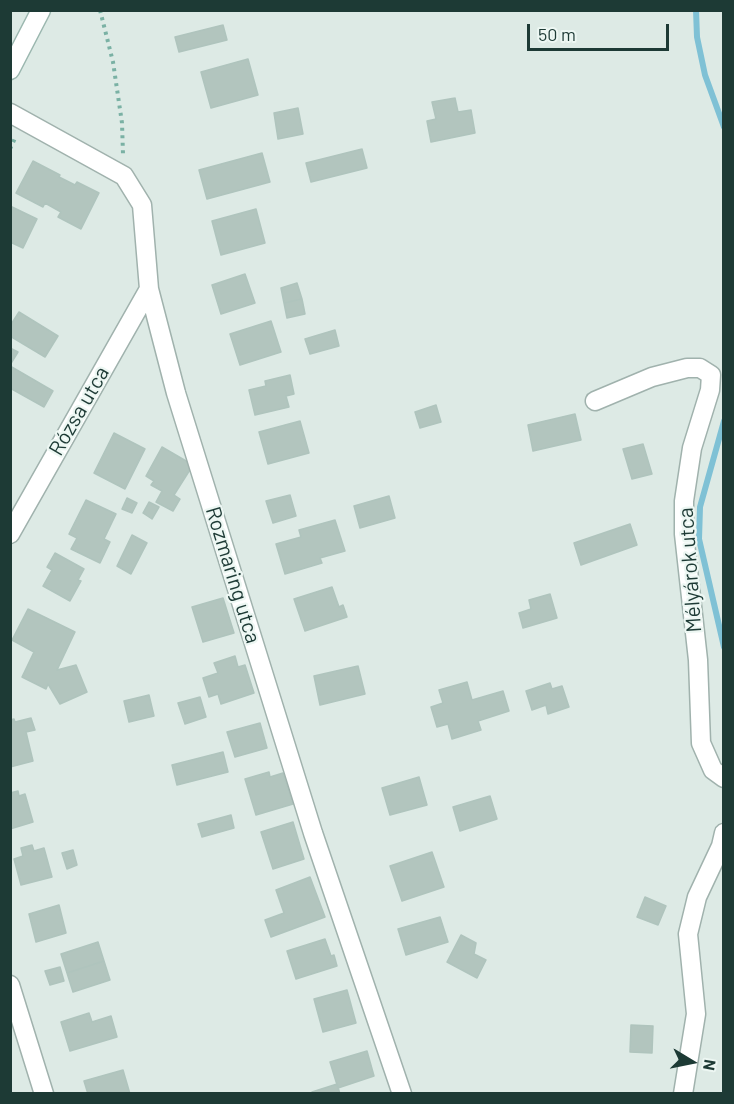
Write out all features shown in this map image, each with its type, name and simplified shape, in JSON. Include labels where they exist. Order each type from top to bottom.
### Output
[{"type":"street","points":[[10,70],[41,10]]},
{"type":"street","name":"Rozmaring utca","points":[[10,113],[124,176],[142,205],[149,289],[176,393],[313,833],[402,1094]]},
{"type":"street","name":"Rózsa utca","points":[[10,534],[149,289]]},
{"type":"street","name":"Mélyárok utca","points":[[595,401],[652,377],[687,368],[700,368],[711,375],[710,390],[692,448],[684,501],[684,534],[698,660],[702,743],[713,770],[723,778]]},
{"type":"street","points":[[684,1094],[696,1014],[688,934],[696,897],[722,842]]},
{"type":"street","points":[[10,985],[45,1094]]},
{"type":"path","points":[[100,10],[115,72],[122,123],[124,176]]},
{"type":"building","points":[[223,25],[227,40],[179,52],[175,37]]},
{"type":"building","points":[[248,59],[258,95],[211,108],[201,72]]},
{"type":"building","points":[[455,98],[458,112],[471,110],[475,133],[431,142],[427,121],[436,119],[432,102]]},
{"type":"building","points":[[298,108],[303,134],[278,139],[274,113]]},
{"type":"building","points":[[362,149],[367,168],[311,182],[306,163]]},
{"type":"building","points":[[262,153],[270,182],[207,199],[199,170]]},
{"type":"building","points":[[33,161],[75,185],[77,182],[99,193],[81,229],[58,217],[61,212],[45,203],[43,207],[16,193]]},
{"type":"building","points":[[10,206],[37,219],[23,248],[10,242]]},
{"type":"building","points":[[256,209],[265,243],[221,255],[212,221]]},
{"type":"building","points":[[245,274],[255,303],[221,314],[212,285]]},
{"type":"building","points":[[297,283],[302,299],[284,303],[281,288]]},
{"type":"building","points":[[302,299],[305,314],[287,318],[284,303]]},
{"type":"building","points":[[19,312],[58,336],[45,357],[10,336],[10,326]]},
{"type":"building","points":[[271,321],[281,352],[240,365],[230,334]]},
{"type":"building","points":[[335,330],[339,346],[310,354],[305,339]]},
{"type":"building","points":[[10,348],[18,352],[10,365]]},
{"type":"building","points":[[10,366],[53,391],[44,407],[10,388]]},
{"type":"building","points":[[290,375],[294,394],[286,396],[289,407],[255,415],[249,390],[266,386],[265,381]]},
{"type":"building","points":[[436,405],[441,422],[420,428],[415,412]]},
{"type":"building","points":[[575,414],[581,440],[533,451],[528,425]]},
{"type":"building","points":[[300,421],[309,453],[268,464],[259,432]]},
{"type":"building","points":[[114,433],[145,449],[125,489],[94,473]]},
{"type":"building","points":[[643,444],[652,474],[632,479],[623,449]]},
{"type":"building","points":[[162,447],[193,465],[174,495],[180,499],[173,511],[156,502],[162,491],[151,485],[154,481],[146,476]]},
{"type":"building","points":[[290,495],[296,516],[273,523],[266,501]]},
{"type":"building","points":[[389,496],[395,518],[360,528],[354,506]]},
{"type":"building","points":[[127,498],[137,503],[132,513],[122,509]]},
{"type":"building","points":[[86,500],[116,514],[104,539],[110,542],[100,563],[71,549],[77,538],[69,534]]},
{"type":"building","points":[[149,502],[159,507],[152,519],[143,513]]},
{"type":"building","points":[[335,520],[345,551],[320,558],[322,563],[285,574],[276,544],[301,537],[299,530]]},
{"type":"building","points":[[630,524],[637,545],[581,565],[574,543]]},
{"type":"building","points":[[132,535],[147,543],[131,574],[117,566]]},
{"type":"building","points":[[55,553],[84,569],[78,580],[81,581],[70,601],[43,586],[52,570],[47,567]]},
{"type":"building","points":[[332,587],[339,607],[343,605],[347,617],[305,631],[294,599]]},
{"type":"building","points":[[550,594],[557,618],[523,628],[519,613],[531,609],[529,600]]},
{"type":"building","points":[[223,598],[234,633],[203,642],[192,607]]},
{"type":"building","points":[[28,609],[75,632],[57,670],[76,665],[87,692],[60,704],[48,684],[46,689],[22,677],[34,652],[12,640]]},
{"type":"building","points":[[235,656],[238,667],[245,665],[254,693],[221,704],[218,694],[209,697],[203,678],[218,673],[214,663]]},
{"type":"building","points":[[358,666],[365,694],[320,705],[314,676]]},
{"type":"building","points":[[467,682],[472,700],[503,691],[509,711],[478,721],[481,730],[452,739],[448,724],[437,727],[431,707],[443,703],[439,690]]},
{"type":"building","points":[[550,683],[552,689],[562,686],[569,707],[548,714],[546,705],[532,710],[526,691]]},
{"type":"building","points":[[149,695],[154,716],[129,722],[124,701]]},
{"type":"building","points":[[200,697],[206,717],[185,724],[178,703]]},
{"type":"building","points":[[31,718],[35,730],[26,732],[33,761],[10,767],[10,720],[14,719],[15,722]]},
{"type":"building","points":[[260,723],[267,748],[235,757],[227,732]]},
{"type":"building","points":[[223,752],[228,772],[177,785],[172,765]]},
{"type":"building","points":[[269,772],[270,777],[283,773],[293,804],[256,815],[245,779]]},
{"type":"building","points":[[419,777],[427,805],[390,815],[382,788]]},
{"type":"building","points":[[18,791],[19,796],[25,794],[33,822],[10,829],[10,793]]},
{"type":"building","points":[[490,796],[497,819],[460,831],[453,807]]},
{"type":"building","points":[[231,815],[234,828],[202,837],[198,824]]},
{"type":"building","points":[[293,822],[304,859],[273,869],[261,832]]},
{"type":"building","points":[[32,845],[34,851],[44,848],[52,877],[21,885],[14,859],[23,856],[21,848]]},
{"type":"building","points":[[73,850],[77,865],[67,869],[62,853]]},
{"type":"building","points":[[432,852],[444,887],[402,901],[390,866]]},
{"type":"building","points":[[310,877],[325,917],[271,937],[265,920],[284,913],[276,890]]},
{"type":"building","points":[[645,897],[666,906],[658,925],[637,917]]},
{"type":"building","points":[[59,905],[66,933],[36,942],[29,914]]},
{"type":"building","points":[[440,917],[448,942],[406,955],[398,929]]},
{"type":"building","points":[[461,935],[476,943],[474,954],[486,960],[477,978],[447,962]]},
{"type":"building","points":[[325,939],[337,966],[296,979],[287,951]]},
{"type":"building","points":[[98,942],[104,961],[67,973],[61,954]]},
{"type":"building","points":[[104,961],[110,980],[73,992],[67,973]]},
{"type":"building","points":[[60,967],[64,981],[50,985],[45,971]]},
{"type":"building","points":[[347,990],[356,1023],[323,1032],[314,999]]},
{"type":"building","points":[[89,1013],[92,1022],[111,1016],[117,1037],[70,1051],[61,1022]]},
{"type":"building","points":[[631,1025],[653,1026],[652,1053],[630,1052]]},
{"type":"building","points":[[367,1051],[374,1076],[338,1088],[330,1062]]},
{"type":"building","points":[[123,1070],[130,1094],[88,1094],[84,1081]]},
{"type":"building","points":[[337,1084],[340,1094],[313,1094],[312,1092]]},
{"type":"waterway","points":[[696,10],[697,37],[705,75],[724,127]]},
{"type":"waterway","points":[[724,421],[700,507],[699,539],[724,647]]}]
